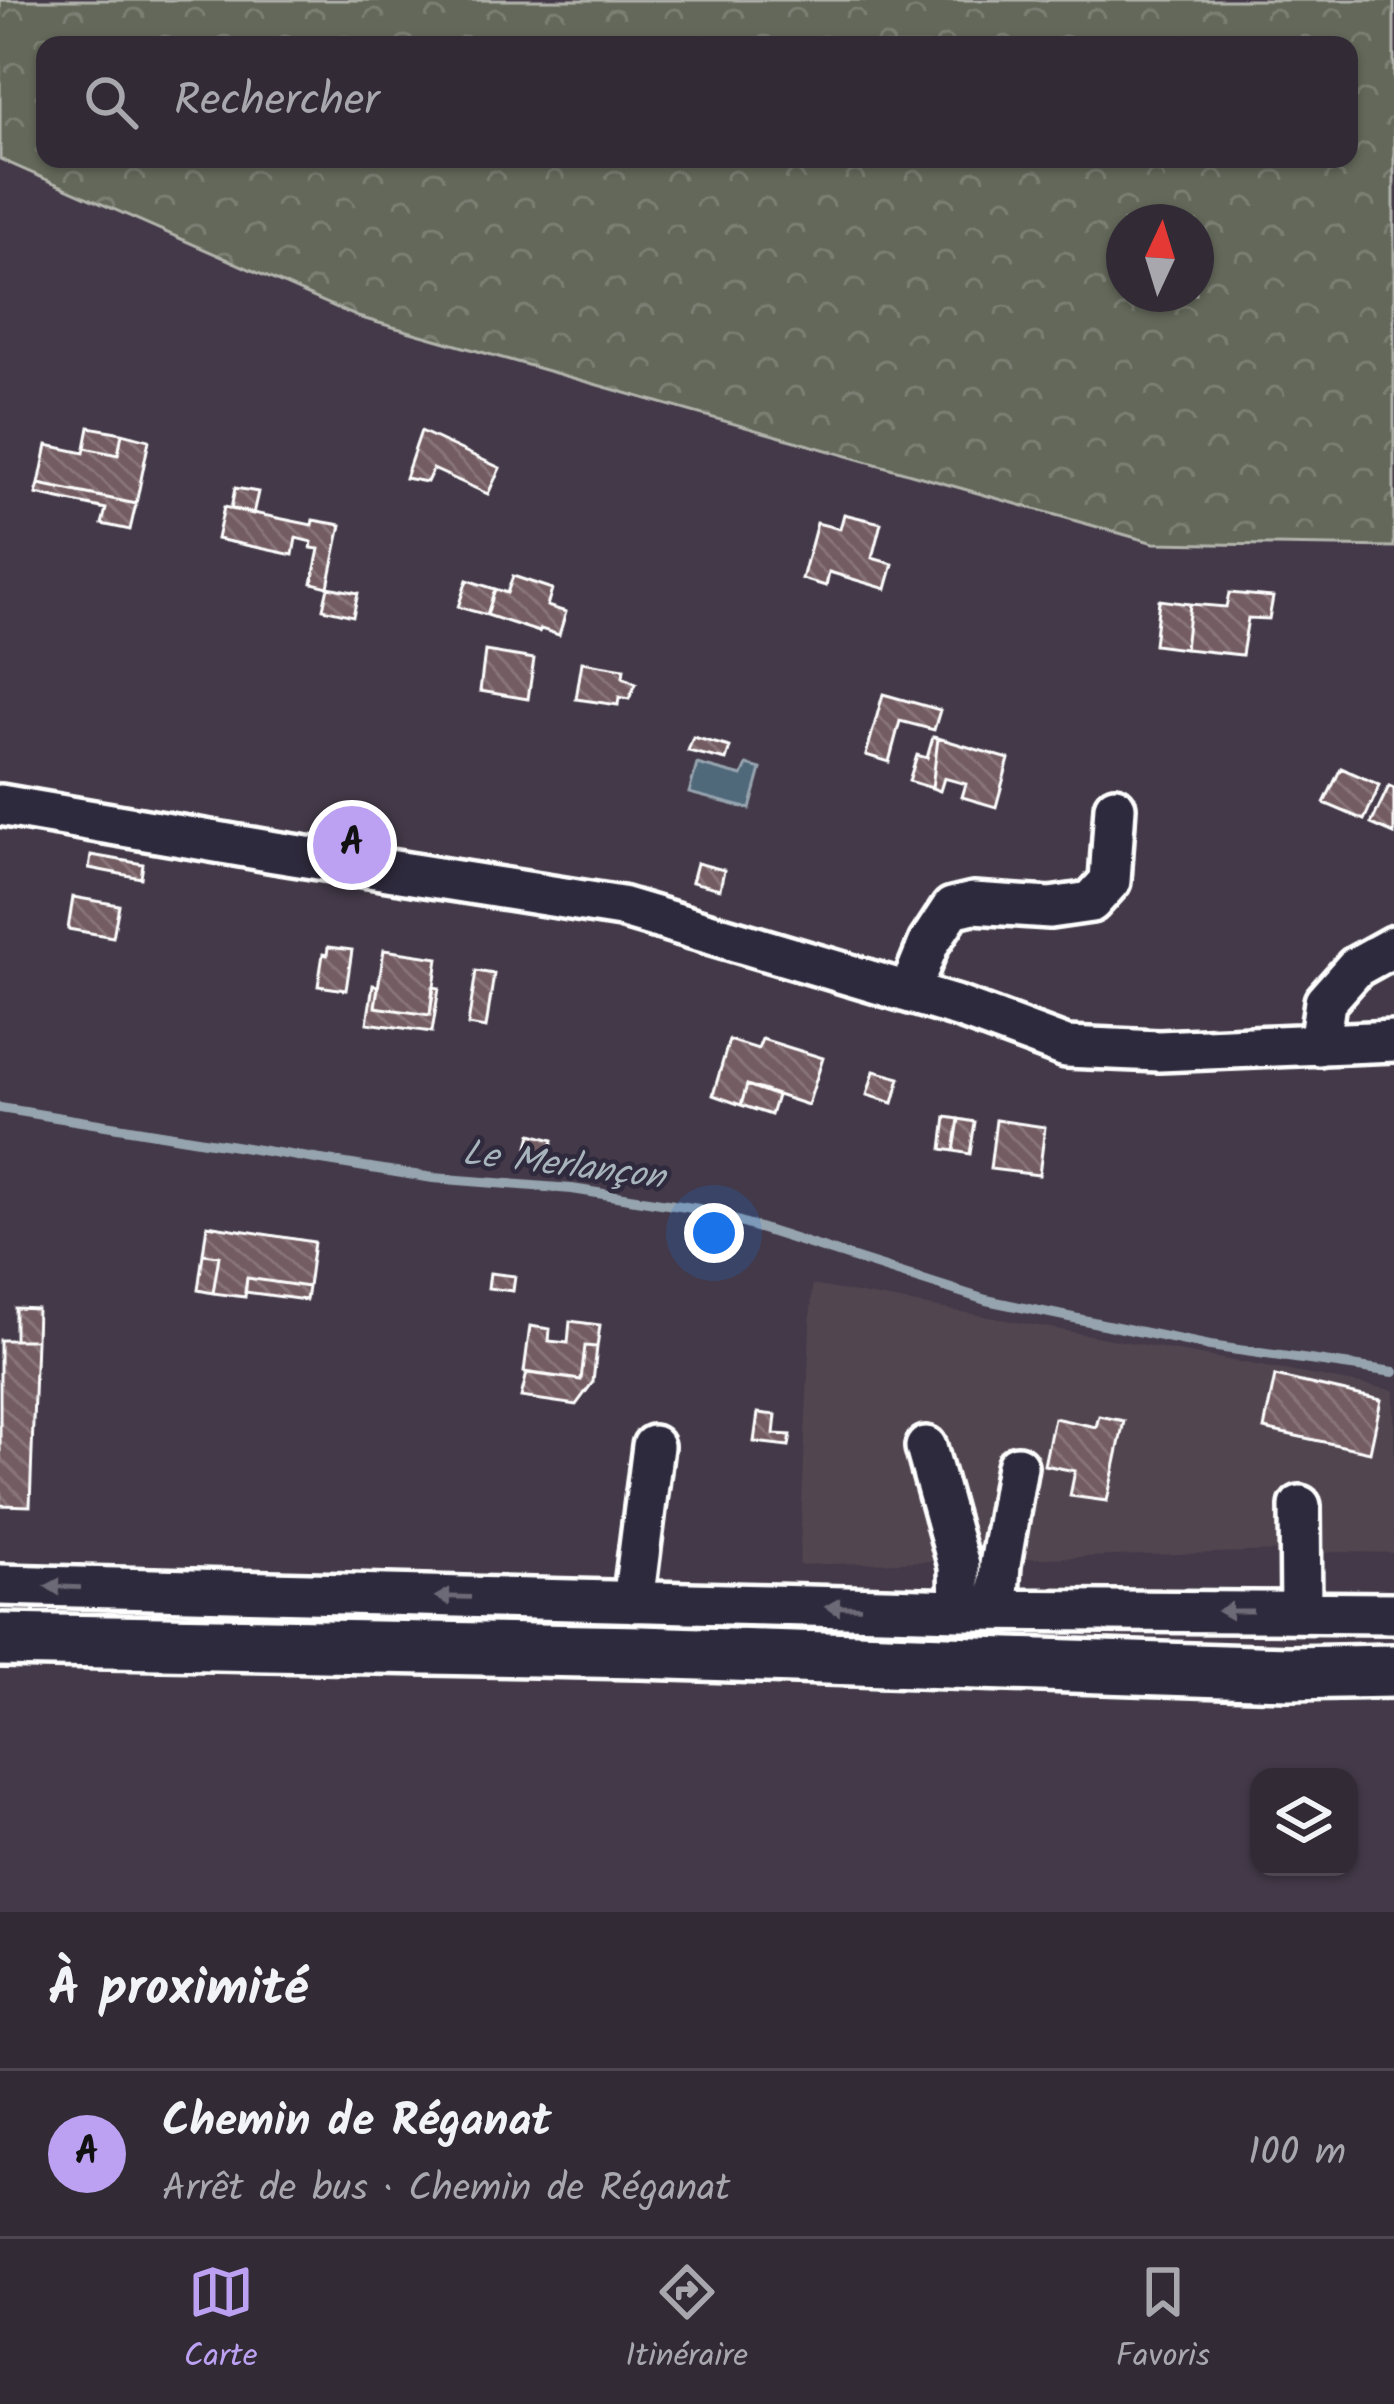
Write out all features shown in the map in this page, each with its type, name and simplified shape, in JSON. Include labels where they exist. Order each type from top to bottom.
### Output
[{"type":"main road","points":[[0,1640],[640,1652],[1288,1673],[1394,1671]]},
{"type":"street","points":[[0,806],[621,907],[909,992],[1066,1047],[1159,1051],[1394,1041]]},
{"type":"street","points":[[909,992],[929,943],[952,908],[974,903],[1050,908],[1091,902],[1109,881],[1115,807]]},
{"type":"street","points":[[1319,1045],[1325,1002],[1356,967],[1394,946]]},
{"type":"street","points":[[633,1602],[653,1445]]},
{"type":"street","points":[[926,1447],[959,1566],[978,1610]]},
{"type":"street","points":[[978,1610],[1000,1565],[1017,1466]]},
{"type":"street","points":[[1300,1506],[1301,1611]]},
{"type":"street","points":[[0,1585],[978,1610],[1394,1613]]},
{"type":"shaded area","points":[[812,1285],[1394,1390],[1394,1553],[1288,1551],[799,1565]]},
{"type":"green space","points":[[0,0],[1394,0],[1394,547],[1154,543],[358,317],[0,159]]},
{"type":"water","points":[[697,764],[742,776],[747,765],[761,769],[750,809],[689,793]]},
{"type":"building","points":[[89,427],[122,433],[118,455],[85,448]]},
{"type":"building","points":[[421,431],[500,468],[488,494],[433,469],[427,482],[405,478]]},
{"type":"building","points":[[122,433],[149,440],[136,504],[39,484],[47,445],[118,455]]},
{"type":"building","points":[[39,484],[136,504],[130,530],[102,524],[106,509],[36,494]]},
{"type":"building","points":[[235,488],[258,492],[253,514],[231,509]]},
{"type":"building","points":[[224,507],[312,525],[313,520],[341,525],[328,587],[312,583],[319,549],[311,548],[312,542],[296,538],[293,555],[217,539]]},
{"type":"building","points":[[844,514],[881,523],[872,558],[893,564],[886,589],[829,572],[826,586],[802,579],[817,523],[840,529]]},
{"type":"building","points":[[513,576],[552,589],[547,606],[566,612],[559,635],[487,615],[495,589],[507,593]]},
{"type":"building","points":[[467,580],[495,589],[487,615],[458,607]]},
{"type":"building","points":[[328,587],[358,593],[353,616],[323,609]]},
{"type":"building","points":[[1229,593],[1273,597],[1269,619],[1248,618],[1242,655],[1185,649],[1190,604],[1226,607]]},
{"type":"building","points":[[1159,600],[1190,604],[1185,649],[1154,645]]},
{"type":"building","points":[[485,651],[534,659],[528,699],[480,691]]},
{"type":"building","points":[[582,662],[624,669],[623,677],[636,684],[629,699],[619,697],[618,705],[576,699]]},
{"type":"building","points":[[883,694],[940,710],[934,730],[900,721],[889,762],[866,755]]},
{"type":"building","points":[[693,737],[730,747],[726,760],[688,751]]},
{"type":"building","points":[[933,737],[938,738],[932,788],[909,781],[917,755],[927,758]]},
{"type":"building","points":[[938,738],[1009,759],[996,807],[962,797],[966,784],[944,778],[940,791],[932,788]]},
{"type":"building","points":[[1341,768],[1380,785],[1364,820],[1324,803]]},
{"type":"building","points":[[1389,786],[1394,788],[1394,834],[1371,824]]},
{"type":"building","points":[[91,855],[143,864],[141,878],[89,868]]},
{"type":"building","points":[[697,863],[724,870],[720,889],[692,882]]},
{"type":"building","points":[[73,897],[119,905],[113,937],[68,929]]},
{"type":"building","points":[[328,947],[352,950],[346,990],[318,986]]},
{"type":"building","points":[[384,950],[438,958],[430,1015],[375,1007]]},
{"type":"building","points":[[476,971],[494,974],[486,1028],[468,1025]]},
{"type":"building","points":[[373,985],[378,986],[375,1007],[430,1015],[433,987],[439,988],[432,1032],[367,1023]]},
{"type":"building","points":[[762,1039],[823,1058],[808,1105],[747,1085],[741,1105],[713,1095],[729,1040],[758,1049]]},
{"type":"building","points":[[874,1071],[900,1078],[893,1103],[867,1095]]},
{"type":"building","points":[[747,1085],[777,1096],[771,1115],[741,1105]]},
{"type":"building","points":[[946,1117],[959,1119],[954,1151],[942,1149]]},
{"type":"building","points":[[959,1119],[975,1122],[970,1154],[954,1151]]},
{"type":"building","points":[[996,1120],[1045,1127],[1039,1175],[990,1169]]},
{"type":"building","points":[[531,1134],[553,1140],[547,1161],[526,1156]]},
{"type":"building","points":[[207,1225],[314,1242],[308,1287],[247,1278],[245,1297],[213,1293],[219,1256],[203,1254]]},
{"type":"building","points":[[203,1254],[219,1256],[213,1293],[198,1290]]},
{"type":"building","points":[[490,1273],[515,1276],[513,1291],[488,1288]]},
{"type":"building","points":[[247,1278],[308,1287],[306,1300],[245,1292]]},
{"type":"building","points":[[15,1308],[37,1309],[36,1340],[15,1340]]},
{"type":"building","points":[[570,1321],[600,1325],[597,1347],[585,1346],[581,1380],[524,1372],[530,1326],[550,1329],[549,1341],[568,1343]]},
{"type":"building","points":[[0,1340],[36,1340],[30,1506],[0,1505]]},
{"type":"building","points":[[585,1346],[597,1347],[593,1382],[576,1405],[521,1397],[527,1373],[581,1380]]},
{"type":"building","points":[[1275,1376],[1381,1400],[1370,1452],[1264,1429]]},
{"type":"building","points":[[758,1413],[776,1415],[774,1434],[791,1435],[789,1446],[754,1442]]},
{"type":"building","points":[[1099,1416],[1124,1421],[1107,1501],[1070,1496],[1075,1471],[1044,1465],[1054,1418],[1096,1427]]},
{"type":"waterway","name":"Le Merlançon","points":[[0,1108],[433,1178],[572,1189],[699,1209],[986,1300],[1210,1346],[1394,1372]]},
{"type":"place","name":"Chemin de Réganat","points":[[352,845]]}]
